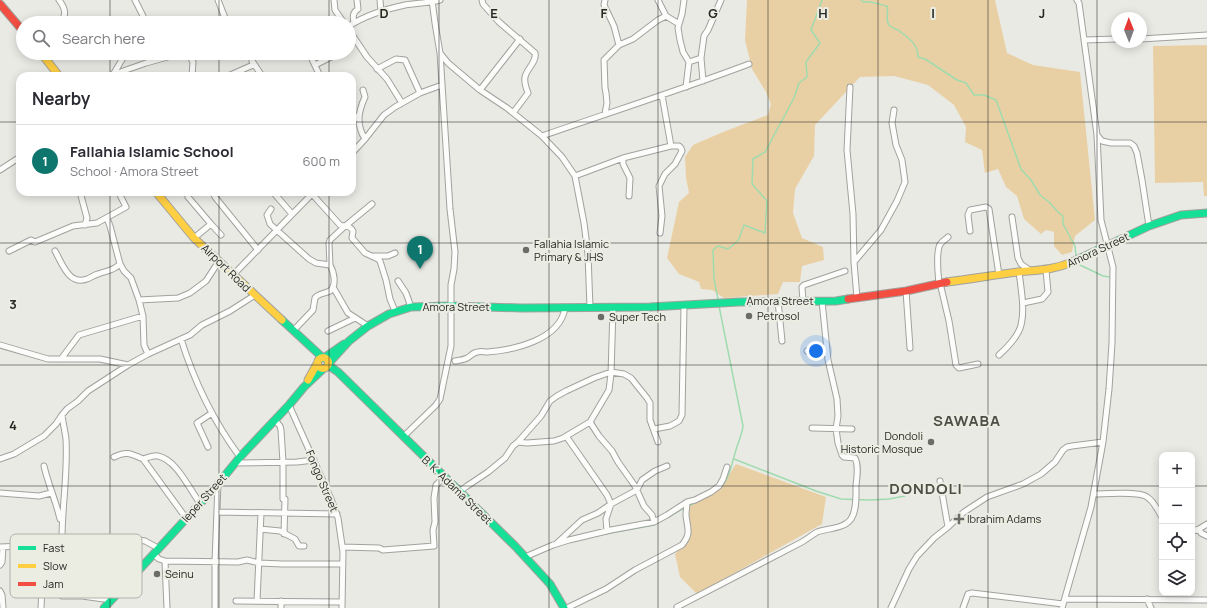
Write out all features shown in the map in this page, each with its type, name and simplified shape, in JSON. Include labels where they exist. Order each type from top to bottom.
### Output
[{"type":"main road","points":[[0,4],[16,23]]},
{"type":"main road","points":[[46,60],[56,72]]},
{"type":"main road","name":"Airport Road","points":[[159,196],[194,238],[303,339],[323,364]]},
{"type":"main road","name":"Amora Street","points":[[304,387],[323,364],[368,326],[395,312],[411,307],[613,308],[684,306],[739,302],[836,301],[1019,272],[1046,270],[1063,266],[1148,226],[1181,215],[1207,213]]},
{"type":"main road","name":"B. K. Adama Street","points":[[323,364],[344,378],[525,557],[550,584],[565,608]]},
{"type":"main road","name":"Ieper Street","points":[[142,566],[218,484],[304,387]]},
{"type":"main road","name":"Ieper Street","points":[[104,608],[111,600]]},
{"type":"street","points":[[59,0],[65,10],[64,16]]},
{"type":"street","points":[[135,0],[143,16]]},
{"type":"street","points":[[218,0],[224,16]]},
{"type":"street","points":[[334,0],[335,10],[339,16]]},
{"type":"street","points":[[353,16],[354,11],[358,9],[357,0]]},
{"type":"street","points":[[380,0],[381,12]]},
{"type":"street","points":[[356,22],[381,12],[406,5],[440,0]]},
{"type":"street","points":[[482,0],[483,4],[499,22],[534,50],[536,55],[536,58],[525,77],[528,93],[514,113]]},
{"type":"street","points":[[605,0],[604,5],[614,26],[619,45]]},
{"type":"street","points":[[658,0],[666,16],[678,24]]},
{"type":"street","points":[[684,0],[682,14],[678,24],[683,52],[689,62],[686,87]]},
{"type":"street","points":[[703,81],[701,58],[704,36],[708,30],[720,0]]},
{"type":"street","points":[[1063,604],[1094,494],[1103,442],[1109,389],[1112,336],[1113,267],[1101,220],[1097,135],[1079,3],[1077,0]]},
{"type":"street","points":[[403,438],[436,405],[440,399],[451,346],[451,285],[455,252],[450,209],[440,53],[432,1]]},
{"type":"street","points":[[605,114],[607,102],[604,60],[619,45],[633,39],[658,20],[666,16]]},
{"type":"street","points":[[1147,39],[1207,35]]},
{"type":"street","points":[[480,90],[520,39]]},
{"type":"street","points":[[1084,40],[1111,39]]},
{"type":"street","points":[[356,40],[367,57],[387,79],[402,103]]},
{"type":"street","points":[[440,53],[448,63],[480,90],[514,113],[542,136],[562,157],[575,176],[588,254],[590,308]]},
{"type":"street","points":[[689,62],[701,58]]},
{"type":"street","points":[[377,69],[396,59],[405,60],[420,93]]},
{"type":"street","points":[[115,72],[122,60]]},
{"type":"street","points":[[121,72],[157,60]]},
{"type":"street","points":[[191,60],[192,72]]},
{"type":"street","points":[[252,60],[253,65],[259,72]]},
{"type":"street","points":[[312,60],[318,72]]},
{"type":"street","points":[[315,65],[325,60]]},
{"type":"street","points":[[542,136],[686,87],[748,64]]},
{"type":"street","points":[[237,72],[253,65]]},
{"type":"street","points":[[356,149],[384,115],[420,93],[442,85]]},
{"type":"street","points":[[850,87],[847,150],[853,214],[854,262],[858,298]]},
{"type":"street","points":[[363,90],[365,97],[359,115],[359,128],[365,139]]},
{"type":"street","points":[[662,95],[671,146]]},
{"type":"street","points":[[854,262],[881,230],[897,201],[905,182],[902,160],[896,145],[892,123],[894,110]]},
{"type":"street","points":[[356,118],[359,115]]},
{"type":"street","points":[[1097,135],[1102,140],[1111,143],[1130,143],[1134,146],[1137,153],[1148,226]]},
{"type":"street","points":[[575,176],[623,158],[671,146],[679,146],[682,151],[675,164],[665,174],[659,186],[662,216],[660,233]]},
{"type":"street","points":[[623,158],[623,164],[630,178],[629,196]]},
{"type":"street","points":[[0,170],[16,160]]},
{"type":"street","points":[[81,196],[87,218],[85,225]]},
{"type":"street","points":[[9,251],[31,240],[35,242],[73,226],[85,225],[107,218],[126,207],[120,196]]},
{"type":"street","points":[[214,196],[258,250]]},
{"type":"street","points":[[276,196],[292,214]]},
{"type":"street","points":[[233,275],[310,196]]},
{"type":"street","points":[[316,196],[340,225],[344,227],[351,227],[353,231],[353,240],[365,253],[380,262],[395,312]]},
{"type":"street","points":[[188,197],[221,235]]},
{"type":"street","points":[[294,331],[313,310],[315,298],[329,292],[333,287],[334,275],[330,265],[330,240],[372,204]]},
{"type":"street","points":[[970,231],[968,214],[970,210],[986,207],[989,209],[999,275]]},
{"type":"street","points":[[271,209],[267,215],[270,224],[309,259],[330,265]]},
{"type":"street","points":[[1012,217],[1018,258],[1021,264],[1031,271]]},
{"type":"street","points":[[107,218],[120,264],[131,278],[139,300],[143,316],[144,345],[148,354]]},
{"type":"street","points":[[194,238],[211,224]]},
{"type":"street","points":[[948,237],[939,247],[939,284],[949,321],[956,365],[959,368],[978,364]]},
{"type":"street","points":[[56,251],[71,277],[76,280],[87,279],[101,272],[114,270],[120,264]]},
{"type":"street","points":[[371,256],[395,253]]},
{"type":"street","points":[[139,300],[178,298],[190,293],[206,281],[219,261]]},
{"type":"street","points":[[1023,303],[1042,299],[1048,292],[1046,270]]},
{"type":"street","points":[[803,301],[802,287],[804,284],[845,272]]},
{"type":"street","points":[[999,355],[1010,346],[1021,326],[1023,303],[1019,272]]},
{"type":"street","points":[[398,281],[406,293],[411,307]]},
{"type":"street","points":[[333,287],[348,313],[368,326]]},
{"type":"street","points":[[906,291],[910,348]]},
{"type":"street","points":[[0,459],[14,454],[44,436],[56,424],[67,409],[88,391],[128,365],[148,354],[190,336],[202,325],[230,311],[255,295]]},
{"type":"street","points":[[778,301],[782,341]]},
{"type":"street","points":[[677,608],[795,546],[816,533],[839,527],[846,524],[852,518],[856,499],[857,465],[855,458],[844,457],[842,455],[838,443],[836,429],[838,416],[837,399],[827,353],[822,301]]},
{"type":"street","points":[[654,429],[670,426],[679,422],[682,415],[684,306]]},
{"type":"street","points":[[455,361],[468,358],[475,352],[486,352],[516,347],[544,337],[560,322],[564,316],[565,308]]},
{"type":"street","points":[[518,442],[527,443],[554,441],[590,422],[609,390],[613,308]]},
{"type":"street","points":[[61,359],[79,335],[143,316]]},
{"type":"street","points":[[328,331],[355,318]]},
{"type":"street","points":[[181,339],[188,363],[212,413],[238,460],[283,462],[314,460]]},
{"type":"street","points":[[0,345],[48,359],[100,359],[128,365]]},
{"type":"street","points":[[807,351],[810,353],[827,353]]},
{"type":"street","points":[[459,492],[505,458],[513,446],[541,416],[550,401],[594,378],[611,372],[624,374],[631,378],[647,398],[650,403],[650,420],[658,442]]},
{"type":"street","name":"Fongo Street","points":[[289,405],[337,514],[343,564],[342,605]]},
{"type":"street","points":[[208,447],[197,424],[212,413]]},
{"type":"street","points":[[62,415],[66,439],[62,534]]},
{"type":"street","points":[[275,420],[280,426],[281,430],[283,499],[285,499],[284,534]]},
{"type":"street","points":[[590,422],[612,451],[637,490],[644,506],[652,515],[654,522]]},
{"type":"street","points":[[812,428],[852,429]]},
{"type":"street","points":[[566,436],[607,495],[611,504],[606,519],[607,531]]},
{"type":"street","points":[[891,608],[909,569],[917,556],[934,538],[964,512],[987,497],[1023,484],[1041,474],[1055,462],[1067,447],[1103,442]]},
{"type":"street","points":[[114,457],[123,453],[134,454],[143,459],[186,518]]},
{"type":"street","points":[[143,459],[157,456],[167,459],[175,466],[200,503]]},
{"type":"street","points":[[44,466],[62,523]]},
{"type":"street","points":[[556,544],[582,520],[598,513],[637,490],[642,480],[655,471],[667,466]]},
{"type":"street","points":[[525,557],[574,538],[654,522],[696,500],[718,486],[723,479],[727,467]]},
{"type":"street","points":[[342,547],[379,548],[383,550],[434,546],[434,498],[436,485],[444,477]]},
{"type":"street","points":[[940,481],[948,527]]},
{"type":"street","points":[[215,608],[218,484]]},
{"type":"street","points":[[0,493],[39,496],[51,492]]},
{"type":"street","points":[[1094,494],[1140,494],[1147,496],[1159,512]]},
{"type":"street","points":[[565,608],[606,589],[635,570],[682,545],[689,535],[686,515],[687,505]]},
{"type":"street","points":[[217,512],[337,514]]},
{"type":"street","points":[[257,601],[261,513]]},
{"type":"street","points":[[1195,530],[1207,524]]},
{"type":"street","points":[[1199,529],[1201,533],[1207,536]]},
{"type":"street","points":[[260,530],[280,531],[295,539],[299,546],[304,546]]},
{"type":"street","points":[[142,540],[158,548]]},
{"type":"street","points":[[0,565],[2,562],[1,547]]},
{"type":"street","points":[[153,554],[159,559],[166,561],[238,562],[247,560],[259,563],[282,564],[343,564]]},
{"type":"street","points":[[166,561],[167,608]]},
{"type":"street","points":[[0,591],[2,595],[2,608]]},
{"type":"street","points":[[963,608],[966,597],[968,594],[972,593],[1063,604],[1147,599],[1207,600]]},
{"type":"street","points":[[41,608],[42,598]]},
{"type":"street","points":[[96,598],[111,600]]},
{"type":"street","points":[[1147,599],[1151,608]]},
{"type":"street","points":[[236,601],[281,601],[342,605]]},
{"type":"street","points":[[281,601],[281,608]]},
{"type":"shaded area","points":[[747,0],[995,0],[1007,53],[1033,65],[1080,72],[1095,220],[1075,236],[1072,252],[1062,255],[1054,246],[1054,232],[1046,230],[1041,234],[1024,219],[1017,196],[1006,187],[998,169],[985,173],[982,150],[965,142],[966,127],[954,105],[928,85],[894,76],[860,77],[815,125],[814,156],[795,189],[793,213],[802,238],[823,247],[824,260],[802,266],[800,282],[783,282],[778,294],[724,298],[712,290],[701,289],[699,282],[679,274],[667,258],[679,202],[689,193],[686,178],[685,157],[693,145],[768,115],[771,104],[766,92],[752,69],[745,40]]},
{"type":"shaded area","points":[[1207,45],[1207,196],[1204,196],[1203,182],[1155,183],[1153,46]]},
{"type":"shaded area","points":[[736,464],[826,497],[822,524],[697,594],[680,577],[675,554],[691,537],[687,506],[721,487]]},
{"type":"waterway","points":[[718,299],[714,279],[713,250],[718,246],[728,249],[738,241],[744,225],[765,233],[767,201],[752,184],[753,159],[765,152],[794,98],[799,83],[807,77],[806,62],[820,43],[811,30],[822,0]]},
{"type":"waterway","points":[[861,0],[863,2],[872,2],[887,6],[887,21],[889,25],[912,41],[918,52],[918,57],[925,59],[957,80],[966,83],[974,95],[984,95],[996,100],[1021,169],[1031,180],[1040,195],[1063,216],[1063,224],[1075,246],[1076,255]]},
{"type":"waterway","points":[[1080,265],[1103,276],[1110,277]]},
{"type":"waterway","points":[[719,306],[743,426],[729,475],[721,487]]},
{"type":"waterway","points":[[734,459],[816,491],[841,499],[870,500],[905,496]]},
{"type":"waterway","points":[[688,506],[697,502]]},
{"type":"waterway","points":[[605,534],[654,525],[684,508]]},
{"type":"traffic: fast","points":[[1072,262],[1149,226],[1181,215],[1207,213]]},
{"type":"traffic: fast","points":[[329,363],[349,341],[368,326],[389,314],[411,307],[650,307],[739,302],[836,301],[848,299]]},
{"type":"traffic: fast","points":[[282,320],[323,358]]},
{"type":"traffic: fast","points":[[324,358],[344,344]]},
{"type":"traffic: fast","points":[[328,365],[338,372],[515,546],[550,584],[564,608]]},
{"type":"traffic: fast","points":[[142,567],[304,387],[323,369]]},
{"type":"traffic: fast","points":[[104,608],[113,598]]},
{"type":"traffic: slow","points":[[46,60],[56,72]]},
{"type":"traffic: slow","points":[[159,196],[194,238],[282,320]]},
{"type":"traffic: slow","points":[[947,282],[1059,267],[1072,262]]},
{"type":"traffic: slow","points":[[323,357],[327,359],[329,363],[327,367],[323,369],[319,367],[317,363],[319,359],[323,357]]},
{"type":"traffic: slow","points":[[308,380],[317,364]]},
{"type":"traffic: jam","points":[[0,4],[16,23]]},
{"type":"traffic: jam","points":[[848,299],[906,291],[947,282]]},
{"type":"place","name":"Fallahia Islamic Primary & JHS","points":[[526,250]]},
{"type":"place","name":"Fallahia Islamic School","points":[[420,269]]},
{"type":"place","name":"Petrosol","points":[[749,316]]},
{"type":"place","name":"Super Tech","points":[[601,317]]},
{"type":"place","name":"Dondoli Historic Mosque","points":[[931,442]]},
{"type":"place","name":"Ibrahim Adams","points":[[959,519]]},
{"type":"place","name":"Seinu","points":[[157,574]]},
{"type":"district","name":"SAWABA","points":[[967,421]]},
{"type":"district","name":"DONDOLI","points":[[926,489]]}]
